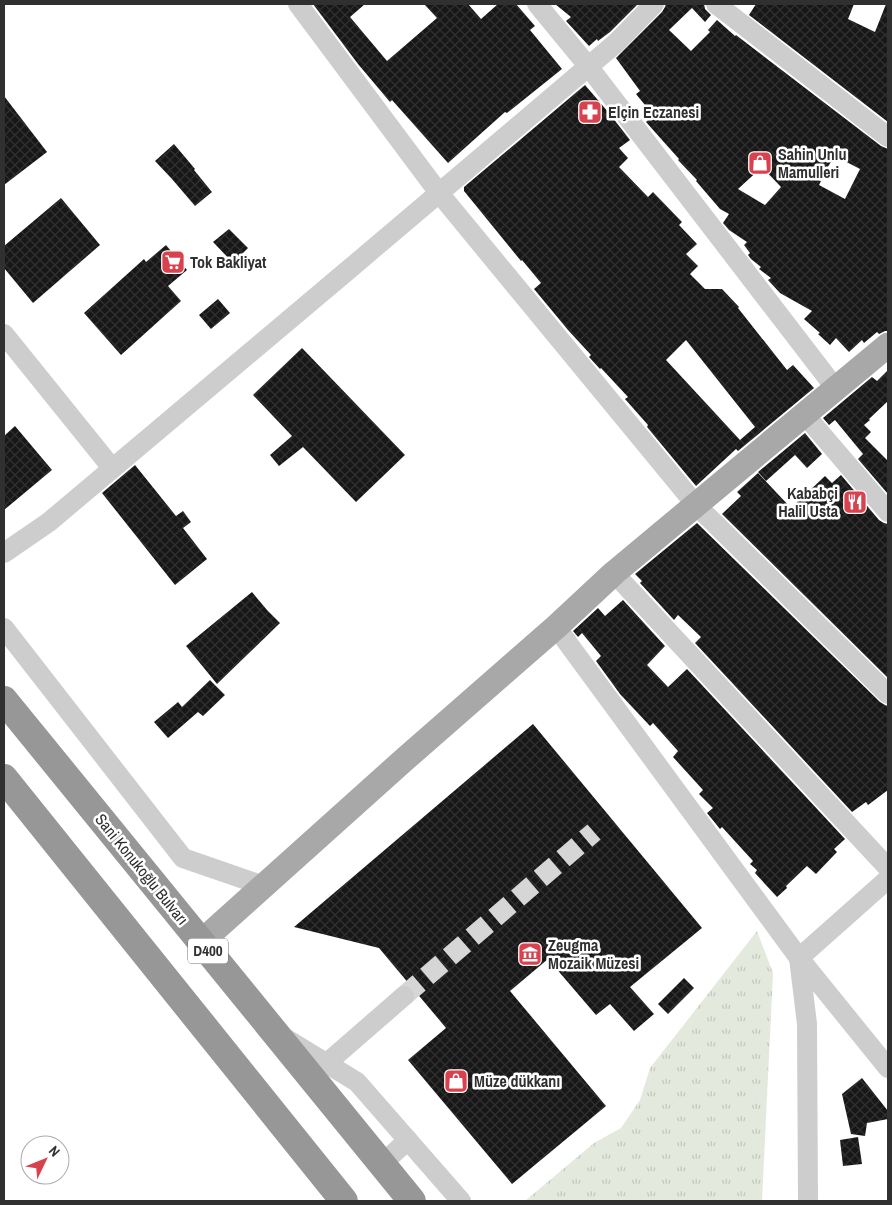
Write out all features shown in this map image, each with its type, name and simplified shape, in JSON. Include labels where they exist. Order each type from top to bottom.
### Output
[{"type":"highway","name":"Sani Konukoğlu Bulvarı","points":[[4,700],[412,1201]]},
{"type":"highway","points":[[4,778],[344,1201]]},
{"type":"main road","points":[[201,942],[556,627],[614,572],[888,345]]},
{"type":"street","points":[[298,4],[439,193],[696,505],[888,694]]},
{"type":"street","points":[[537,4],[588,66],[836,389]]},
{"type":"street","points":[[4,552],[49,522],[616,43],[654,4]]},
{"type":"street","points":[[716,4],[888,137]]},
{"type":"street","points":[[4,334],[112,468]]},
{"type":"street","points":[[805,415],[888,512]]},
{"type":"street","points":[[614,572],[888,868]]},
{"type":"street","points":[[556,627],[799,958],[888,1068]]},
{"type":"street","points":[[4,628],[182,858],[264,886]]},
{"type":"street","points":[[799,958],[888,879]]},
{"type":"street","points":[[799,958],[807,1024],[808,1201]]},
{"type":"street","points":[[326,1063],[404,996]]},
{"type":"street","points":[[273,1030],[357,1082],[462,1201]]},
{"type":"street","points":[[382,1164],[408,1140]]},
{"type":"green space","points":[[757,931],[773,973],[762,1201],[525,1201],[594,1143],[621,1128],[640,1100],[650,1068]]},
{"type":"building","points":[[313,4],[365,4],[350,17],[387,61],[437,18],[424,4],[468,4],[481,19],[498,4],[516,4],[535,26],[530,30],[562,69],[507,113],[505,112],[448,163],[392,100],[390,102],[358,64]]},
{"type":"building","points":[[555,4],[638,4],[610,32],[589,46],[566,21],[571,17]]},
{"type":"building","points":[[666,4],[704,4],[705,9],[711,15],[705,22],[692,8],[669,30],[691,51],[710,32],[708,30],[717,20],[735,36],[881,146],[888,149],[888,331],[879,334],[877,332],[864,343],[862,340],[849,352],[836,338],[830,345],[804,319],[812,311],[780,293],[768,280],[771,278],[759,269],[761,267],[748,255],[750,253],[744,245],[747,242],[729,230],[723,223],[729,214],[720,209],[646,122],[653,115],[636,94],[640,91],[616,58]],"holes":[[[835,156],[860,169],[845,199],[819,185],[821,181],[819,180]],[[762,167],[781,187],[765,205],[738,189]]]},
{"type":"building","points":[[756,4],[854,4],[848,19],[875,32],[886,4],[888,4],[888,122],[749,15]]},
{"type":"building","points":[[585,85],[630,140],[619,148],[628,158],[619,167],[648,197],[653,192],[682,222],[679,225],[697,244],[686,254],[698,266],[690,274],[705,289],[722,289],[739,307],[787,370],[793,365],[814,388],[738,451],[736,449],[696,486],[625,399],[628,397],[589,357],[591,355],[534,289],[541,283],[464,191],[464,187]],"holes":[[[686,340],[755,427],[740,440],[666,360]]]},
{"type":"building","points":[[4,96],[47,152],[4,185]]},
{"type":"building","points":[[174,144],[212,192],[195,206],[155,161]]},
{"type":"building","points":[[61,198],[100,245],[33,303],[4,268],[4,246]]},
{"type":"building","points":[[229,229],[248,248],[233,263],[213,242]]},
{"type":"building","points":[[166,245],[187,270],[168,286],[181,301],[121,355],[84,313],[144,259],[146,262]]},
{"type":"building","points":[[218,299],[230,313],[211,329],[199,315]]},
{"type":"building","points":[[302,348],[405,455],[356,502],[303,447],[279,466],[270,455],[292,436],[253,395]]},
{"type":"building","points":[[888,370],[888,401],[864,425],[871,432],[865,438],[888,461],[888,494],[858,459],[863,454],[835,420],[829,425],[823,418],[872,377],[877,381]]},
{"type":"building","points":[[15,426],[52,470],[4,510],[4,436]]},
{"type":"building","points":[[805,433],[822,454],[807,468],[795,455],[766,481],[758,472]]},
{"type":"building","points":[[135,465],[176,516],[183,511],[191,522],[183,528],[207,559],[175,585],[102,493]]},
{"type":"building","points":[[758,473],[791,508],[825,476],[832,483],[841,475],[879,520],[888,524],[888,678],[722,514],[741,496],[737,492]]},
{"type":"building","points":[[697,523],[880,702],[888,706],[888,790],[868,805],[866,802],[852,812],[695,643],[701,637],[678,615],[674,620],[640,583],[642,581],[635,574]]},
{"type":"building","points":[[252,592],[280,623],[217,684],[186,646]]},
{"type":"building","points":[[623,600],[665,646],[647,665],[668,687],[687,669],[845,839],[834,849],[837,852],[816,874],[807,866],[777,897],[755,873],[757,870],[750,864],[753,861],[722,827],[720,829],[707,813],[713,808],[699,794],[703,790],[673,757],[678,751],[653,723],[650,726],[620,694],[596,661],[601,656],[582,633],[578,637],[573,631],[598,608],[605,616]]},
{"type":"building","points":[[210,680],[225,695],[203,716],[198,712],[168,738],[154,722],[178,702],[182,707]]},
{"type":"building","name":"Zeugma Mozaik Müzesi","points":[[533,724],[702,928],[630,987],[654,1014],[634,1031],[610,1004],[596,1015],[548,959],[510,991],[606,1106],[512,1184],[408,1060],[446,1028],[379,948],[294,927]]},
{"type":"building","points":[[684,978],[694,988],[668,1014],[658,1004]]},
{"type":"building","points":[[862,1078],[888,1111],[888,1119],[867,1123],[865,1136],[851,1134],[842,1094]]},
{"type":"building","points":[[858,1137],[862,1164],[843,1166],[840,1140]]},
{"type":"tunnel","points":[[404,996],[594,832]]},
{"type":"place","name":"Elçin Eczanesi","points":[[590,112]]},
{"type":"place","name":"Sahin Unlu Mamulleri","points":[[760,163]]},
{"type":"place","name":"Tok Bakliyat","points":[[173,262]]},
{"type":"place","name":"Kababçi Halil Usta","points":[[855,502]]},
{"type":"place","name":"Zeugma Mozaik Müzesi","points":[[530,954]]},
{"type":"place","name":"Müze dükkanı","points":[[456,1081]]}]
